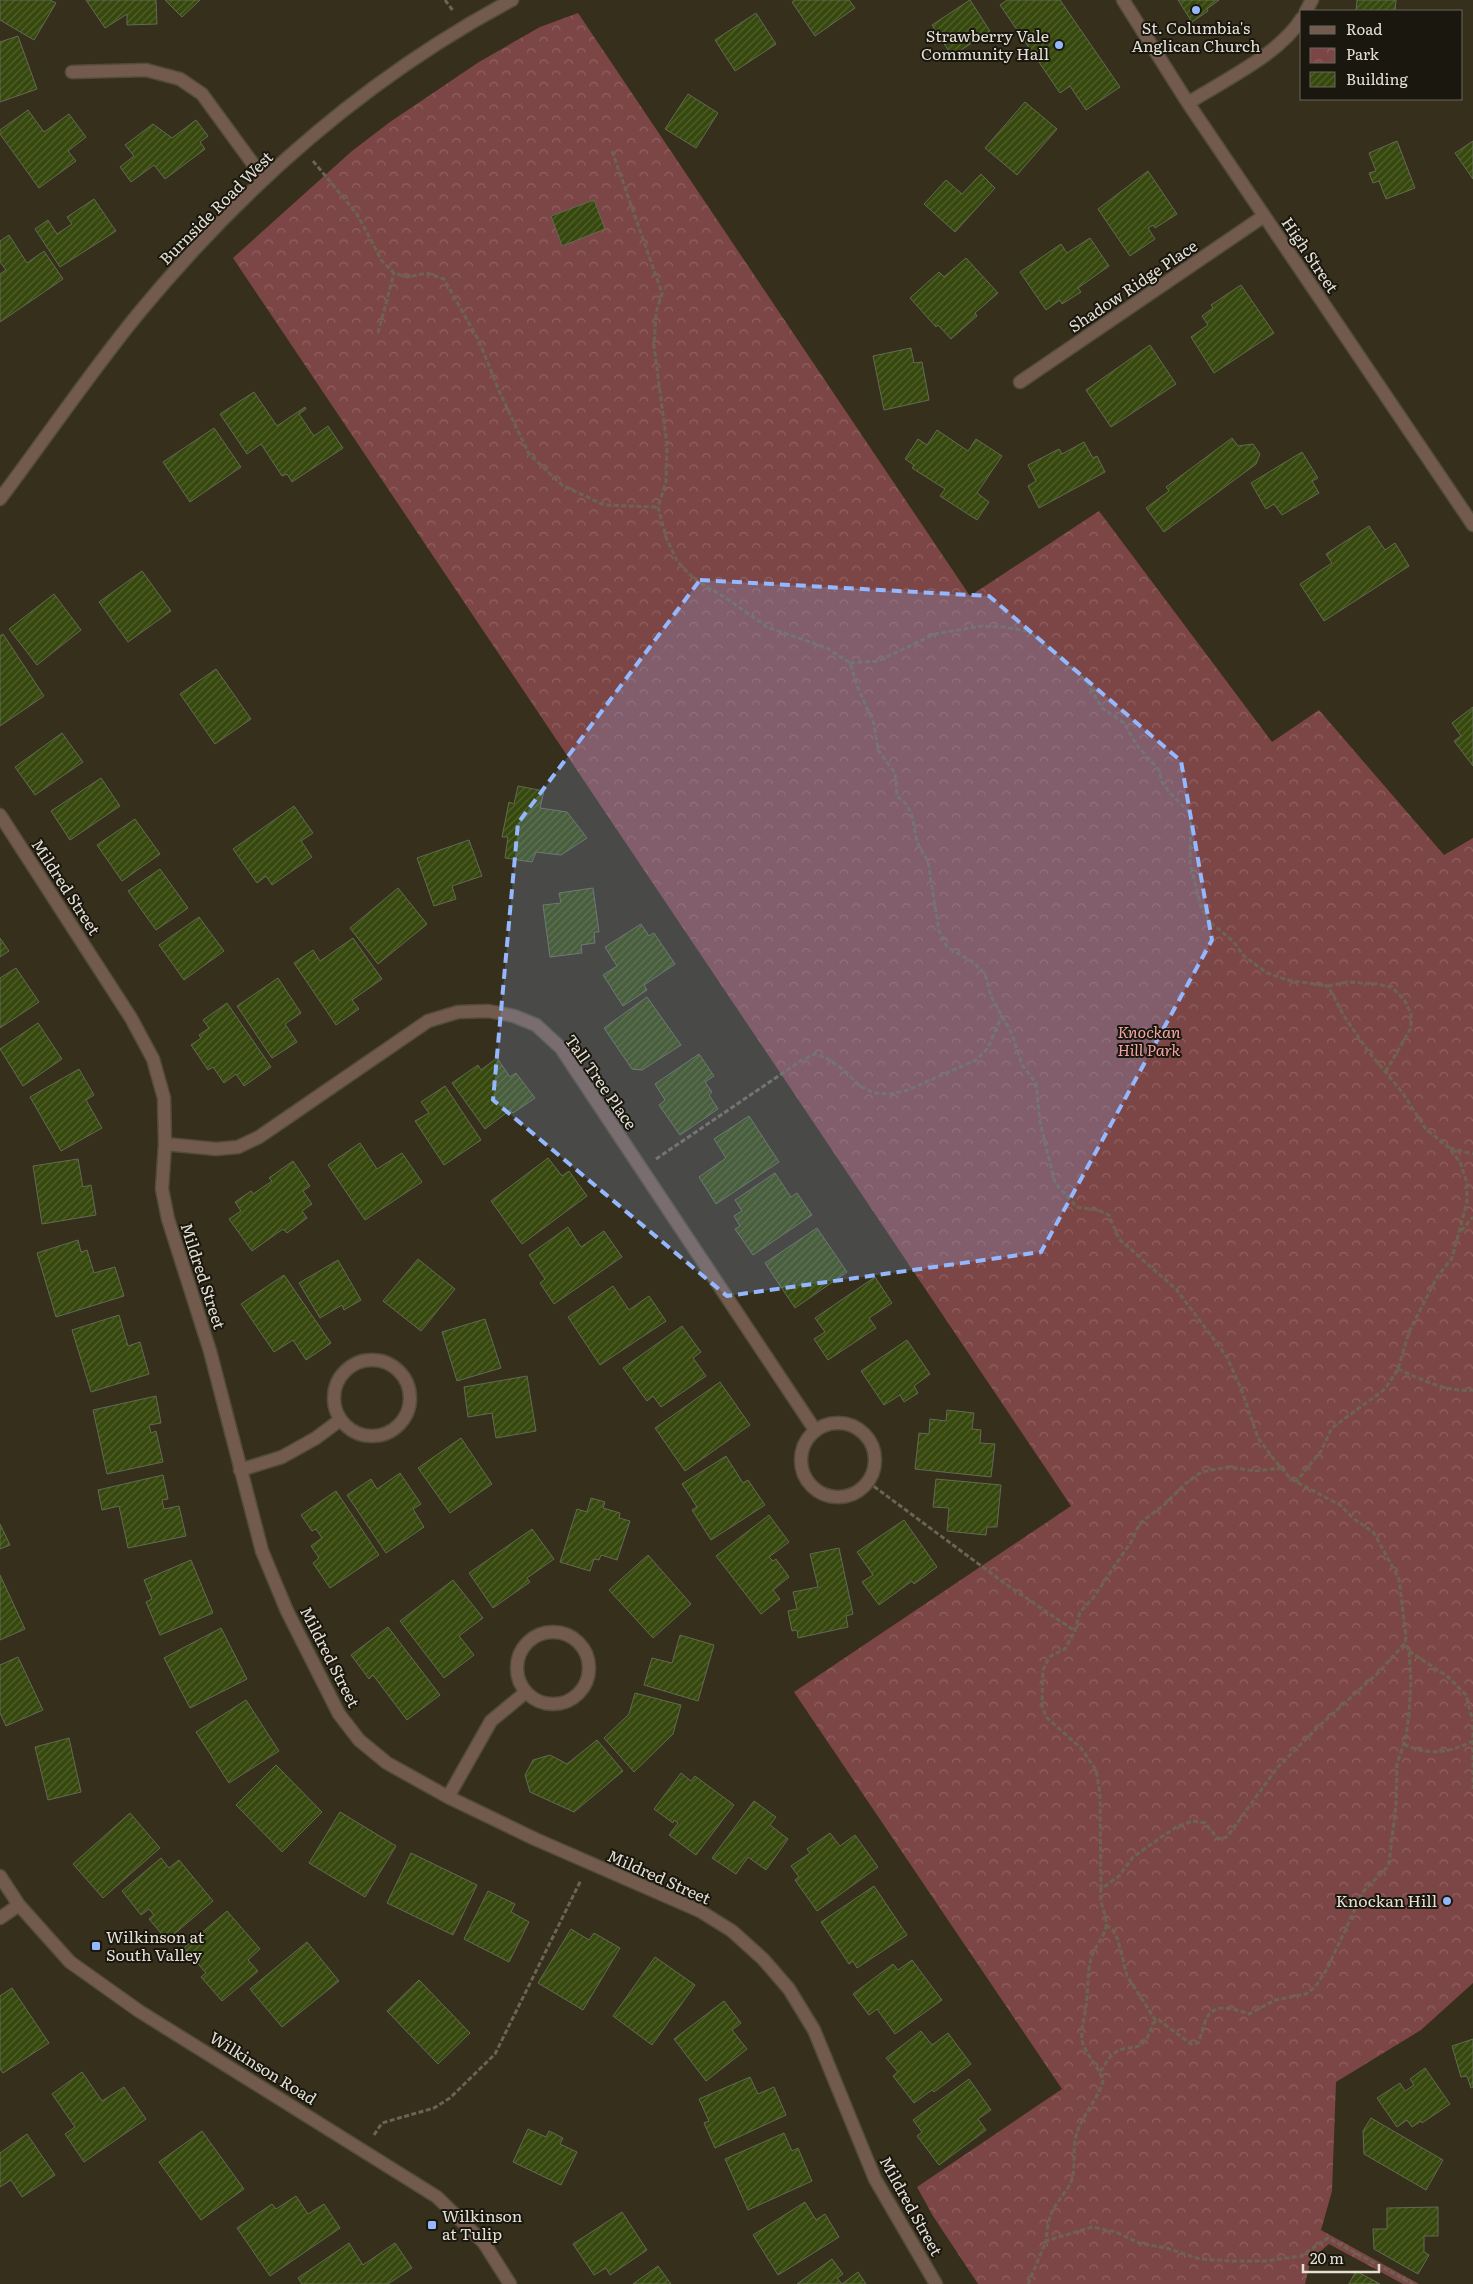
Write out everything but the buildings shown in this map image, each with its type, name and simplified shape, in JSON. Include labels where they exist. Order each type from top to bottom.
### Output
[{"type":"street","name":"Burnside Road West","points":[[0,499],[138,314],[176,270],[264,179],[373,87],[418,55],[464,26],[512,0]]},
{"type":"street","name":"High Street","points":[[1123,0],[1188,103],[1473,525]]},
{"type":"street","points":[[1188,103],[1287,39],[1300,21]]},
{"type":"street","points":[[72,72],[146,70],[180,80],[202,94],[264,179]]},
{"type":"street","name":"Shadow Ridge Place","points":[[1020,382],[1264,216]]},
{"type":"street","name":"Mildred Street","points":[[0,815],[131,1018],[153,1059],[164,1098],[165,1144],[162,1189],[168,1219],[210,1352],[262,1551],[288,1611],[339,1714],[359,1740],[387,1763],[448,1797],[589,1864],[665,1894],[700,1911],[732,1930],[763,1959],[789,1989],[814,2030],[875,2179],[936,2284]]},
{"type":"street","name":"Tall Tree Place","points":[[165,1144],[216,1150],[238,1147],[259,1137],[428,1021],[458,1012],[488,1010],[514,1016],[536,1025],[561,1048],[640,1170],[815,1430]]},
{"type":"street","points":[[368,1359],[384,1361],[398,1369],[407,1382],[410,1398],[407,1414],[397,1426],[383,1434],[368,1436],[352,1431],[340,1420],[334,1405],[334,1389],[341,1375],[353,1364],[368,1359]]},
{"type":"street","points":[[240,1470],[282,1457],[340,1420]]},
{"type":"street","points":[[844,1423],[858,1428],[869,1439],[874,1453],[874,1468],[868,1482],[856,1493],[841,1498],[825,1496],[811,1487],[802,1474],[800,1458],[805,1442],[815,1430],[829,1424],[844,1423]]},
{"type":"street","points":[[562,1631],[582,1643],[590,1664],[585,1686],[568,1702],[545,1704],[526,1692],[516,1671],[522,1649],[539,1633],[562,1631]]},
{"type":"street","points":[[448,1797],[490,1721],[526,1692]]},
{"type":"street","name":"Wilkinson Road","points":[[0,1876],[19,1905],[70,1962],[102,1986],[437,2197],[484,2243],[510,2284]]},
{"type":"street","points":[[0,1918],[19,1905]]},
{"type":"path","points":[[301,147],[357,214],[382,261],[394,273],[406,277],[427,273],[444,279],[479,341],[500,393],[529,454],[562,485],[604,505],[658,507]]},
{"type":"path","points":[[612,151],[662,293],[656,313],[654,346],[667,445],[666,482],[658,507],[666,537],[677,561],[694,579],[726,598],[767,627],[827,648],[850,663],[878,661],[935,634],[982,626],[1003,626],[1028,631],[1078,672],[1088,684],[1102,708],[1124,723],[1136,744],[1159,770],[1162,782],[1169,792],[1191,814],[1190,863],[1201,907],[1210,922],[1233,942],[1244,956],[1267,973],[1287,980],[1328,986],[1347,982],[1392,987],[1405,1001],[1410,1014],[1411,1028],[1385,1073]]},
{"type":"path","points":[[378,333],[394,273]]},
{"type":"path","points":[[850,663],[858,688],[874,724],[878,750],[895,773],[897,796],[907,805],[912,815],[916,842],[928,862],[939,932],[948,947],[973,962],[985,974],[991,996],[1012,1034],[1022,1064],[1036,1083],[1040,1122],[1055,1183],[1077,1207],[1098,1210],[1109,1215],[1119,1239],[1176,1289],[1227,1357],[1242,1391],[1258,1438],[1281,1468],[1296,1482],[1340,1505],[1353,1518],[1374,1533],[1399,1579],[1406,1637],[1405,1643],[1372,1678],[1318,1727],[1277,1768],[1227,1837],[1218,1839],[1205,1823],[1193,1821],[1176,1827],[1133,1856],[1119,1876],[1102,1889]]},
{"type":"path","points":[[1296,1482],[1321,1451],[1332,1428],[1385,1389],[1398,1369],[1409,1332],[1437,1277],[1452,1258],[1461,1231],[1467,1202],[1467,1183],[1460,1162],[1449,1148],[1425,1128],[1402,1092],[1385,1073],[1344,1016],[1328,986]]},
{"type":"path","points":[[640,1170],[802,1060],[815,1054],[826,1058],[844,1070],[860,1086],[874,1092],[891,1094],[908,1090],[976,1060],[988,1048],[1002,1015]]},
{"type":"path","points":[[1449,1148],[1473,1154]]},
{"type":"path","points":[[1461,1231],[1473,1217]]},
{"type":"path","points":[[1398,1369],[1423,1380],[1462,1391],[1473,1390]]},
{"type":"path","points":[[1028,2284],[1046,2241],[1048,2222],[1052,2209],[1071,2182],[1074,2168],[1075,2139],[1081,2122],[1101,2088],[1103,2081],[1100,2071],[1082,2043],[1082,2028],[1087,2006],[1088,1974],[1093,1954],[1103,1936],[1106,1925],[1099,1899],[1102,1889],[1100,1793],[1096,1770],[1081,1748],[1046,1717],[1042,1705],[1043,1670],[1050,1657],[1065,1649],[1075,1631],[1080,1612],[1093,1598],[1131,1542],[1140,1523],[1164,1505],[1185,1484],[1201,1472],[1228,1467],[1255,1471],[1281,1468]]},
{"type":"path","points":[[868,1482],[1006,1585],[1075,1631]]},
{"type":"path","points":[[1156,2021],[1159,2020],[1166,2024],[1191,2044],[1198,2043],[1207,2016],[1214,2010],[1225,2008],[1249,2014],[1276,2000],[1306,1994],[1315,1987],[1327,1969],[1362,1894],[1367,1886],[1386,1870],[1389,1863],[1396,1805],[1397,1764],[1404,1744],[1409,1713],[1411,1682],[1409,1651],[1405,1643]]},
{"type":"path","points":[[1409,1651],[1448,1677],[1466,1695],[1473,1723],[1473,1789]]},
{"type":"path","points":[[1404,1744],[1417,1750],[1439,1753],[1458,1749],[1473,1741]]},
{"type":"path","points":[[382,2123],[434,2108],[450,2098],[496,2054],[589,1864]]},
{"type":"path","points":[[1106,1925],[1113,1930],[1118,1940],[1127,1976],[1156,2021]]},
{"type":"path","points":[[1100,2071],[1111,2056],[1119,2051],[1132,2049],[1144,2044],[1150,2035],[1153,2023],[1156,2021]]},
{"type":"path","points":[[1046,2241],[1092,2227],[1116,2232],[1139,2243],[1166,2248],[1200,2259],[1265,2261],[1302,2256],[1328,2238],[1413,2284]]},
{"type":"highlighted area","points":[[700,580],[989,596],[1181,761],[1212,940],[1041,1252],[727,1296],[493,1100],[518,823]]},
{"type":"green space","name":"Knockan Hill Park","points":[[578,13],[970,596],[1099,511],[1272,742],[1319,710],[1444,855],[1473,838],[1473,1983],[1421,2030],[1336,2082],[1332,2191],[1321,2230],[1419,2284],[1403,2284],[1329,2244],[1311,2259],[1305,2284],[978,2284],[933,2216],[917,2187],[1062,2089],[794,1692],[1071,1506],[233,258],[352,151],[390,122],[479,62],[540,27]]},
{"type":"place","name":"St. Columbia's Anglican Church","points":[[1196,10]]},
{"type":"place","name":"Strawberry Vale Community Hall","points":[[1059,45]]},
{"type":"place","name":"Knockan Hill","points":[[1447,1901]]},
{"type":"place","name":"Wilkinson at South Valley","points":[[96,1946]]},
{"type":"place","name":"Wilkinson at Tulip","points":[[432,2225]]}]
